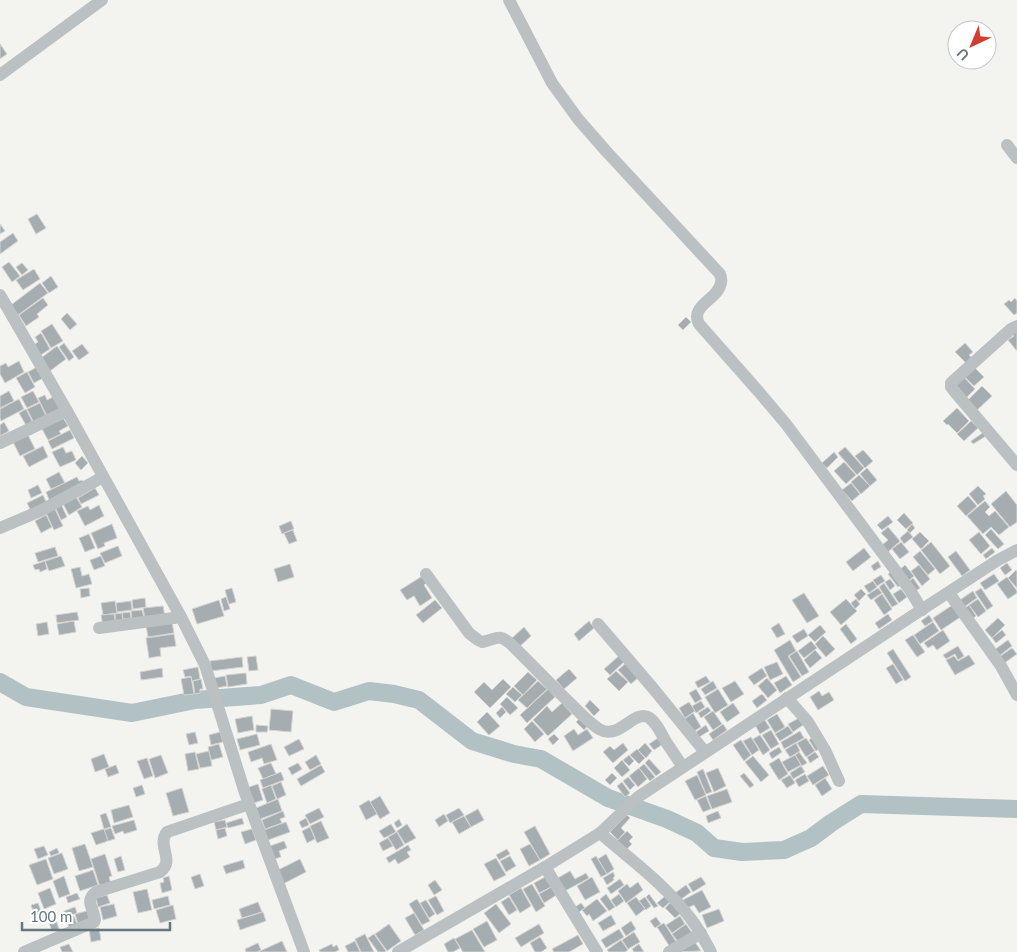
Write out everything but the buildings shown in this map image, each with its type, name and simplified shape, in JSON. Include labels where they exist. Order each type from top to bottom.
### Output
[{"type":"street","points":[[0,75],[102,0]]},
{"type":"street","points":[[509,0],[552,83],[578,120],[720,274],[722,283],[719,289],[697,314],[699,324],[786,424],[910,590],[922,610]]},
{"type":"street","points":[[1007,145],[1017,158]]},
{"type":"street","points":[[0,295],[67,411],[181,617],[205,665],[249,804],[304,952]]},
{"type":"street","points":[[1017,326],[1011,329],[951,382],[951,387],[1017,465]]},
{"type":"street","points":[[0,443],[67,411]]},
{"type":"street","points":[[0,528],[40,511],[103,477]]},
{"type":"street","points":[[398,952],[600,833],[638,796],[998,560],[1017,550]]},
{"type":"street","points":[[426,574],[469,633],[478,640],[486,641],[499,637],[504,638],[570,703],[604,732],[617,730],[639,717],[649,718],[683,767]]},
{"type":"street","points":[[949,593],[1000,666],[1017,695]]},
{"type":"street","points":[[99,628],[181,617]]},
{"type":"street","points":[[598,624],[705,752]]},
{"type":"street","points":[[787,698],[808,722],[825,750],[839,781]]},
{"type":"street","points":[[24,952],[94,922],[96,920],[90,900],[91,896],[96,892],[165,869],[167,863],[163,839],[167,832],[249,804]]},
{"type":"street","points":[[600,833],[680,905],[701,933],[711,952]]},
{"type":"street","points":[[544,867],[597,952]]},
{"type":"street","points":[[669,952],[701,933]]},
{"type":"waterway","points":[[0,682],[26,697],[132,713],[195,700],[261,695],[291,685],[334,702],[369,691],[394,694],[419,700],[472,741],[514,754],[541,759],[608,798],[667,819],[697,833],[714,848],[742,852],[784,850],[811,838],[861,804],[1017,809]]}]
